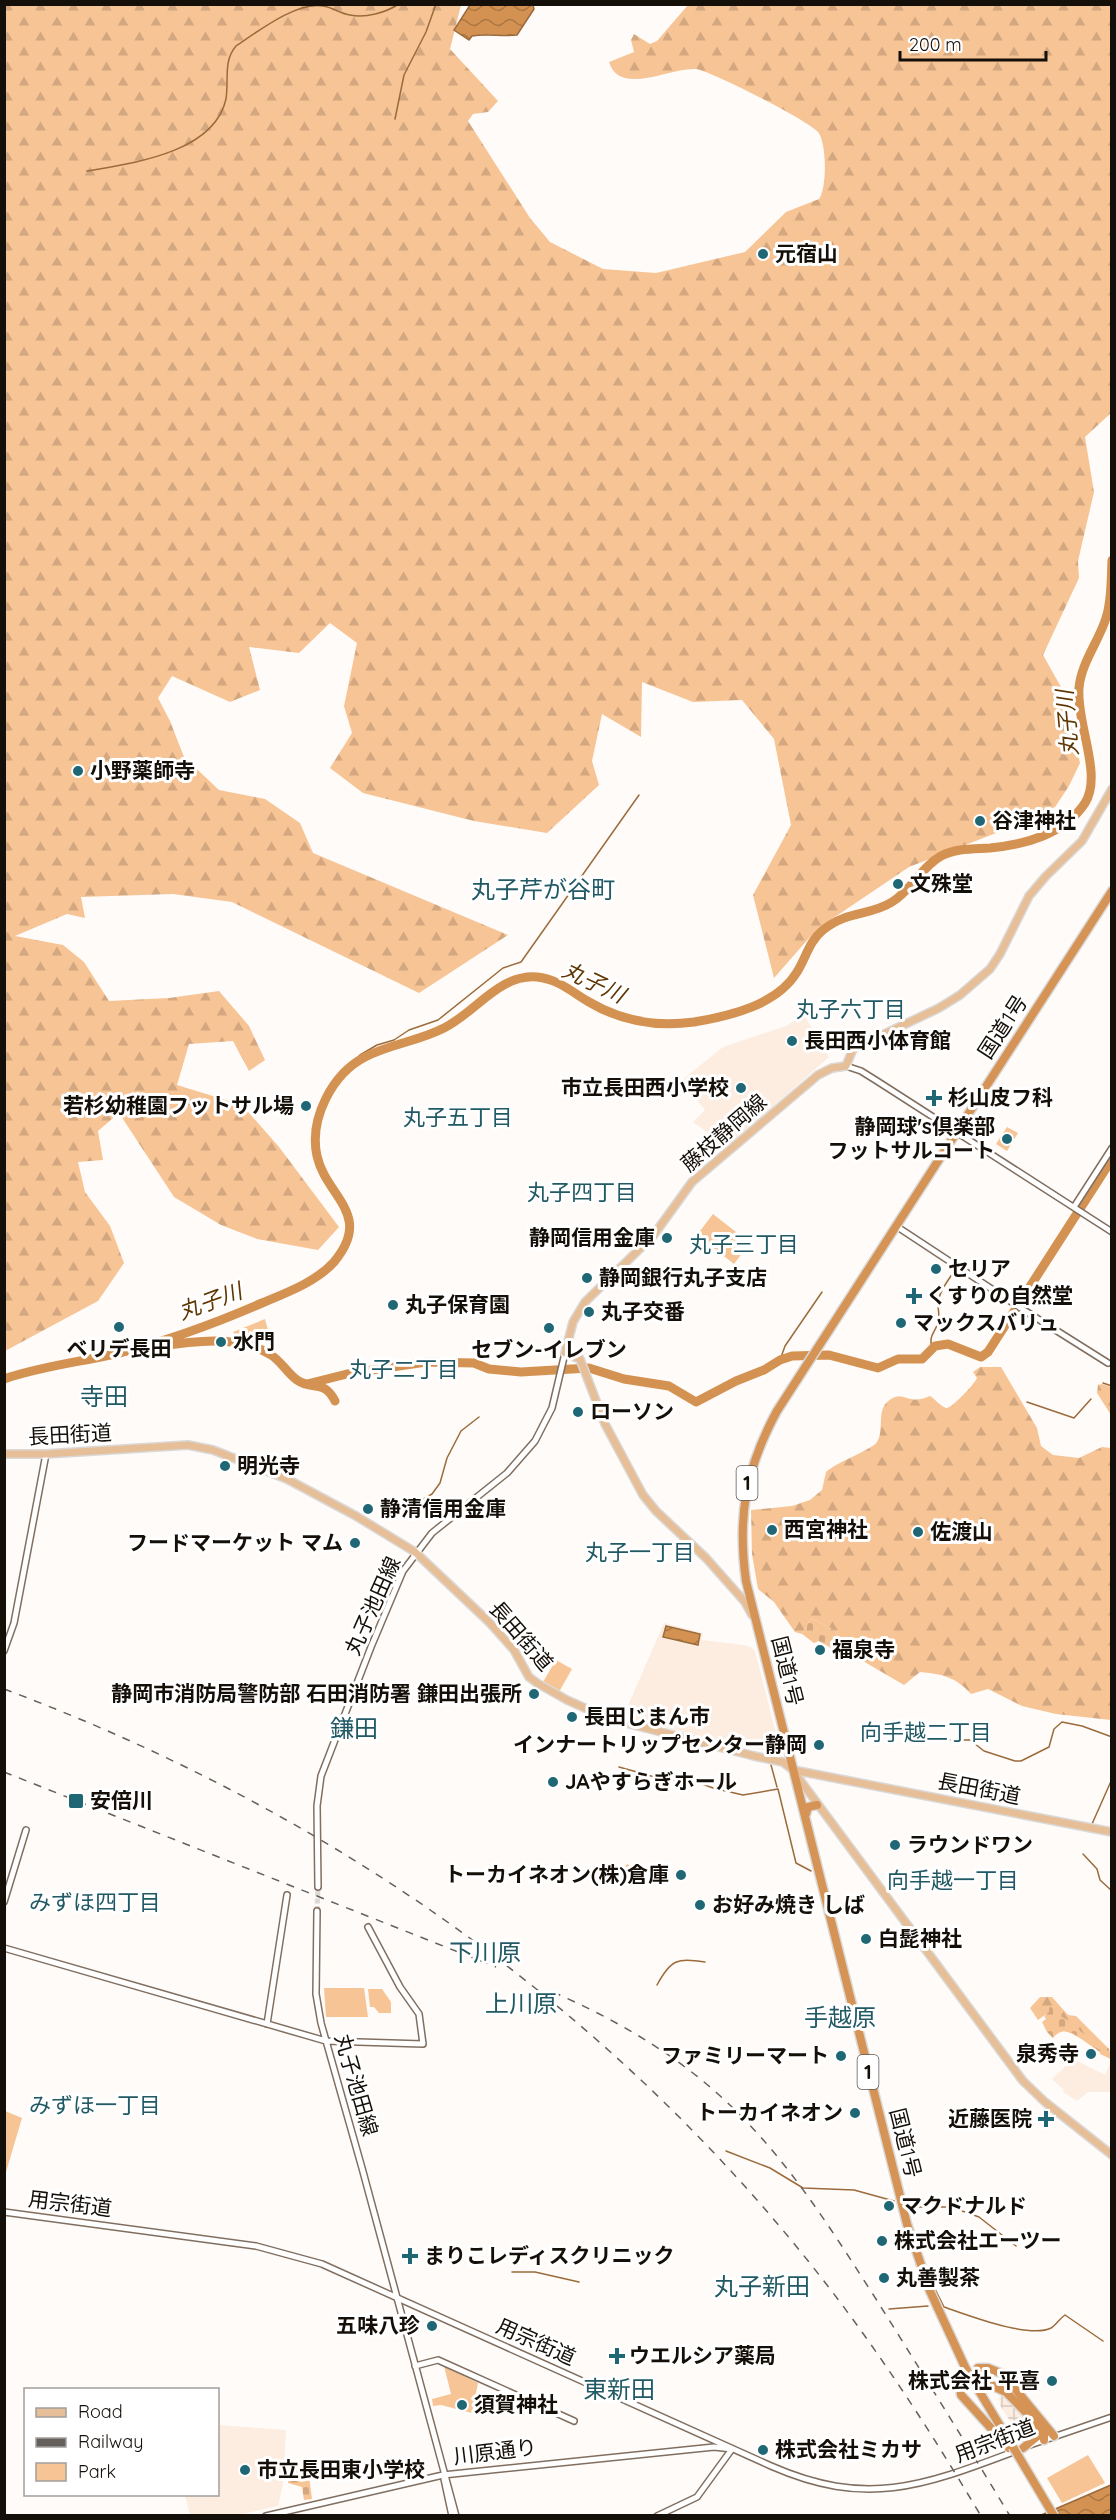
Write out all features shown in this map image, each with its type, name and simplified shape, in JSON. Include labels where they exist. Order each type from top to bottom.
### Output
[{"type":"highway","name":"国道1号","points":[[1054,2516],[1024,2464],[1011,2447],[970,2371],[930,2291],[907,2224],[755,1620],[746,1581],[742,1523],[749,1475],[764,1434],[815,1351],[1112,891]]},
{"type":"highway","points":[[806,1817],[808,1807],[817,1805]]},
{"type":"highway","points":[[1011,2447],[961,2394],[960,2383],[970,2371],[988,2368],[1003,2374],[1054,2436]]},
{"type":"highway","points":[[970,2371],[980,2380],[1006,2392],[1033,2419],[1044,2435]]},
{"type":"highway","points":[[991,2411],[989,2401],[995,2392],[1007,2394],[1016,2402]]},
{"type":"highway","points":[[1023,2448],[1035,2440],[1039,2434],[1039,2428],[1033,2419]]},
{"type":"main road","points":[[846,1066],[853,1049],[939,1008],[960,995],[990,969],[1029,896],[1082,841],[1112,789]]},
{"type":"main road","name":"藤枝静岡線","points":[[564,1353],[573,1322],[585,1302],[653,1236],[694,1180],[818,1074],[832,1068],[846,1066]]},
{"type":"main road","points":[[564,1353],[577,1356],[604,1424],[643,1495],[656,1511],[706,1558],[745,1602],[755,1620]]},
{"type":"main road","name":"長田街道","points":[[4,1454],[46,1454],[188,1445],[202,1447],[287,1479],[415,1552],[489,1622],[514,1650],[529,1677],[607,1718],[783,1762],[793,1770],[1112,1832]]},
{"type":"main road","points":[[729,1585],[742,1590],[745,1588],[746,1581]]},
{"type":"main road","points":[[793,1770],[1023,2081],[1045,2102],[1112,2155]]},
{"type":"street","points":[[846,1066],[861,1071],[1112,1232]]},
{"type":"street","points":[[1077,1209],[1112,1148]]},
{"type":"street","points":[[896,1226],[1108,1364]]},
{"type":"street","name":"丸子池田線","points":[[318,1887],[317,1806],[321,1776],[393,1591],[415,1552],[441,1523],[495,1484],[519,1462],[546,1421],[564,1353]]},
{"type":"street","points":[[4,1651],[14,1623],[46,1454]]},
{"type":"street","points":[[4,1902],[26,1830]]},
{"type":"street","points":[[267,2024],[287,1895]]},
{"type":"street","name":"丸子池田線","points":[[317,1911],[316,1994],[326,2042],[379,2230],[454,2516]]},
{"type":"street","points":[[4,1948],[326,2042],[423,2044],[419,2014],[400,1987],[368,1927]]},
{"type":"street","name":"用宗街道","points":[[4,2212],[256,2246],[322,2264],[732,2449],[808,2481],[836,2487],[867,2490],[903,2488],[943,2479],[1023,2448],[1044,2435],[1054,2436],[1112,2417]]},
{"type":"street","points":[[415,2366],[438,2360],[574,2421]]},
{"type":"street","name":"川原通り","points":[[266,2516],[443,2475],[714,2447],[732,2449]]},
{"type":"street","points":[[657,2516],[697,2497],[732,2449]]},
{"type":"shaded area","name":"市立長田西小学校","points":[[804,1015],[829,1057],[724,1150],[711,1135],[693,1122],[705,1110],[681,1081],[723,1047],[786,1026]]},
{"type":"shaded area","points":[[664,1623],[703,1633],[702,1640],[743,1645],[755,1651],[781,1753],[740,1746],[623,1717]]},
{"type":"shaded area","points":[[1073,2059],[1105,2075],[1111,2062],[1111,2092],[1088,2092],[1077,2101],[1063,2092],[1064,2090],[1052,2079]]},
{"type":"shaded area","points":[[999,2396],[1006,2397],[1035,2424],[1037,2430],[1018,2434],[1000,2405]]},
{"type":"shaded area","points":[[219,2425],[286,2430],[283,2484],[278,2506],[238,2515],[190,2515],[185,2496],[219,2496]]},
{"type":"green space","points":[[5,5],[461,5],[450,49],[498,101],[488,112],[473,114],[468,121],[530,218],[550,242],[603,269],[656,273],[745,252],[786,212],[819,199],[825,176],[824,155],[821,138],[818,132],[810,126],[758,97],[705,72],[696,69],[647,78],[624,78],[615,72],[609,62],[634,52],[631,40],[634,34],[650,44],[657,41],[688,5],[1111,5],[1111,413],[1085,437],[1094,492],[1078,561],[1079,578],[1043,655],[1063,688],[1080,763],[1069,786],[1055,807],[1009,828],[909,867],[817,929],[774,978],[753,895],[791,825],[774,739],[742,700],[693,702],[642,682],[641,737],[602,714],[592,761],[599,785],[547,833],[474,821],[363,793],[330,768],[352,733],[344,706],[357,643],[330,623],[299,653],[249,647],[260,690],[230,702],[172,676],[158,698],[184,757],[219,790],[265,799],[300,823],[313,853],[508,935],[419,993],[232,902],[173,894],[81,897],[85,918],[67,914],[15,936],[63,945],[84,962],[109,1001],[169,998],[219,991],[249,1026],[265,1060],[249,1071],[233,1041],[189,1044],[177,1085],[242,1105],[279,1147],[339,1227],[318,1250],[257,1239],[221,1225],[174,1197],[119,1113],[98,1131],[103,1160],[78,1162],[85,1192],[110,1226],[124,1263],[98,1301],[5,1351]]},
{"type":"green space","name":"静岡球's倶楽部 フットサルコート","points":[[1007,1127],[1018,1133],[1007,1151],[996,1144]]},
{"type":"green space","points":[[713,1214],[750,1243],[734,1264],[697,1235]]},
{"type":"green space","points":[[265,1319],[270,1338],[267,1341],[236,1337],[233,1332]]},
{"type":"green space","points":[[980,1367],[1001,1367],[1037,1428],[1041,1446],[1053,1455],[1079,1458],[1102,1447],[1110,1448],[1111,1446],[1111,1720],[1056,1714],[1022,1706],[988,1689],[971,1694],[954,1680],[935,1674],[920,1672],[904,1685],[851,1654],[848,1658],[831,1648],[838,1632],[811,1618],[802,1634],[795,1632],[774,1602],[758,1589],[752,1554],[751,1510],[792,1506],[810,1500],[822,1490],[826,1472],[877,1442],[881,1430],[882,1412],[888,1401],[898,1396],[918,1399],[930,1396],[948,1408],[971,1386],[977,1378],[973,1372]]},
{"type":"green space","points":[[1098,1385],[1111,1387],[1111,1415],[1097,1393]]},
{"type":"green space","points":[[811,1618],[838,1632],[831,1648],[819,1641],[814,1643],[802,1634]]},
{"type":"green space","points":[[556,1660],[572,1669],[559,1692],[543,1682]]},
{"type":"green space","points":[[627,1864],[644,1872],[640,1883],[620,1875]]},
{"type":"green space","points":[[324,1988],[364,1988],[368,2017],[326,2017]]},
{"type":"green space","points":[[368,1989],[382,1989],[391,2002],[391,2013],[379,2013],[374,2007],[370,2007]]},
{"type":"green space","points":[[1040,1997],[1052,1997],[1068,2015],[1076,2016],[1109,2049],[1111,2059],[1071,2033],[1059,2031],[1046,2014],[1038,2020],[1030,2008]]},
{"type":"green space","points":[[1053,2004],[1062,2017],[1109,2049],[1111,2059],[1100,2054],[1101,2050],[1071,2032],[1059,2033],[1053,2038],[1042,2022],[1046,2019],[1044,2016]]},
{"type":"green space","points":[[5,2111],[22,2118],[6,2172],[4,2171]]},
{"type":"green space","points":[[444,2366],[478,2383],[472,2413],[441,2405],[433,2406],[432,2399],[451,2394]]},
{"type":"green space","points":[[1088,2455],[1105,2483],[1062,2503],[1047,2478]]},
{"type":"green space","points":[[292,2469],[309,2476],[312,2499],[304,2500],[302,2487],[288,2483],[289,2470]]},
{"type":"water","points":[[470,5],[533,5],[534,9],[517,35],[478,35],[472,36],[469,40],[454,30]]},
{"type":"water","points":[[666,1626],[700,1634],[698,1645],[663,1637]]},
{"type":"water","points":[[1111,2485],[1111,2515],[1039,2516]]},
{"type":"waterway","points":[[87,171],[148,159],[189,143],[206,132],[218,117],[226,99],[228,64],[232,52],[236,46],[278,19],[301,8],[313,6],[362,16],[382,12],[399,4]]},
{"type":"waterway","points":[[395,119],[404,75],[426,32],[436,4]]},
{"type":"waterway","name":"丸子川","points":[[4,1379],[47,1367],[119,1353],[173,1337],[227,1318],[291,1291],[327,1269],[345,1245],[349,1231],[349,1218],[322,1170],[315,1142],[316,1127],[333,1086],[342,1074],[365,1057],[444,1028],[499,988],[511,981],[523,978],[537,977],[552,980],[601,1009],[627,1018],[653,1023],[694,1022],[752,1007],[778,993],[788,983],[797,972],[814,939],[823,930],[841,919],[892,902],[941,856],[959,850],[1030,841],[1066,823],[1077,814],[1090,791],[1090,764],[1081,717],[1079,688],[1083,670],[1108,611],[1112,560]]},
{"type":"waterway","points":[[341,1075],[360,1055],[377,1045],[394,1040],[409,1030],[438,1020],[503,968],[521,962],[639,795]]},
{"type":"waterway","points":[[307,1384],[351,1373],[426,1362],[474,1363],[489,1369],[521,1372],[589,1368],[624,1379],[669,1386],[696,1402],[792,1356],[829,1355],[878,1368],[898,1359],[922,1359],[935,1346],[948,1344],[981,1357],[988,1352],[1112,1159]]},
{"type":"waterway","points":[[932,1350],[931,1338],[939,1320],[938,1300],[955,1270]]},
{"type":"waterway","points":[[780,1360],[785,1346],[822,1292]]},
{"type":"waterway","points":[[149,1348],[212,1341],[258,1348],[278,1360],[297,1380],[327,1390],[335,1401]]},
{"type":"waterway","points":[[1103,1383],[1112,1386]]},
{"type":"waterway","points":[[1027,1402],[1074,1418],[1091,1399]]},
{"type":"waterway","points":[[418,1502],[432,1494],[440,1483],[447,1458],[461,1431],[479,1417]]},
{"type":"waterway","points":[[941,1740],[970,1740],[984,1751],[1021,1761],[1049,1747],[1054,1729],[1062,1722],[1082,1726],[1112,1737]]},
{"type":"waterway","points":[[771,1765],[777,1787]]},
{"type":"waterway","points":[[619,1767],[669,1781],[686,1778],[713,1788],[743,1795],[778,1789],[796,1863],[811,1871]]},
{"type":"waterway","points":[[1092,1824],[1112,1779]]},
{"type":"waterway","points":[[1083,1854],[1097,1869],[1100,1880],[1112,1891]]},
{"type":"waterway","points":[[657,1985],[666,1970],[676,1962],[688,1960],[705,1962]]},
{"type":"waterway","points":[[726,2151],[770,2168],[803,2188],[854,2190],[894,2201]]},
{"type":"waterway","points":[[910,2207],[951,2207],[979,2217],[1016,2246]]},
{"type":"waterway","points":[[512,2272],[535,2272],[579,2282]]},
{"type":"waterway","points":[[935,2289],[944,2307],[983,2320],[1014,2328],[1041,2331],[1051,2328],[1065,2315],[1103,2341]]},
{"type":"waterway","points":[[889,2309],[928,2306]]},
{"type":"tunnel","points":[[317,1911],[318,1887]]},
{"type":"railway","points":[[4,1689],[126,1739],[245,1797],[358,1863],[466,1936],[569,2016],[666,2104],[756,2199],[859,2328],[913,2407],[981,2516]]},
{"type":"railway","points":[[4,1772],[496,1967]]},
{"type":"railway","points":[[553,1992],[618,2024],[680,2063],[718,2094],[764,2141],[804,2191],[841,2244],[1010,2516]]},
{"type":"place","name":"元宿山","points":[[763,254]]},
{"type":"place","name":"小野薬師寺","points":[[78,771]]},
{"type":"place","name":"谷津神社","points":[[980,821]]},
{"type":"place","name":"文殊堂","points":[[898,884]]},
{"type":"place","name":"長田西小体育館","points":[[792,1041]]},
{"type":"place","name":"市立長田西小学校","points":[[741,1088]]},
{"type":"place","name":"杉山皮フ科","points":[[934,1098]]},
{"type":"place","name":"若杉幼稚園フットサル場","points":[[306,1106]]},
{"type":"place","name":"静岡球's倶楽部 フットサルコート","points":[[1007,1139]]},
{"type":"place","name":"静岡信用金庫","points":[[667,1238]]},
{"type":"place","name":"セリア","points":[[936,1269]]},
{"type":"place","name":"静岡銀行丸子支店","points":[[587,1278]]},
{"type":"place","name":"くすりの自然堂","points":[[914,1296]]},
{"type":"place","name":"丸子保育園","points":[[393,1305]]},
{"type":"place","name":"丸子交番","points":[[589,1312]]},
{"type":"place","name":"マックスバリュ","points":[[901,1323]]},
{"type":"place","name":"ベリデ長田","points":[[119,1327]]},
{"type":"place","name":"セブン-イレブン","points":[[549,1328]]},
{"type":"place","name":"水門","points":[[221,1342]]},
{"type":"place","name":"ローソン","points":[[578,1412]]},
{"type":"place","name":"明光寺","points":[[225,1466]]},
{"type":"place","name":"静清信用金庫","points":[[368,1509]]},
{"type":"place","name":"西宮神社","points":[[772,1530]]},
{"type":"place","name":"佐渡山","points":[[918,1532]]},
{"type":"place","name":"フードマーケット マム","points":[[355,1543]]},
{"type":"place","name":"福泉寺","points":[[820,1650]]},
{"type":"place","name":"静岡市消防局警防部 石田消防署 鎌田出張所","points":[[534,1694]]},
{"type":"place","name":"長田じまん市","points":[[572,1717]]},
{"type":"place","name":"インナートリップセンター静岡","points":[[819,1745]]},
{"type":"place","name":"JAやすらぎホール","points":[[553,1782]]},
{"type":"place","name":"安倍川","points":[[76,1801]]},
{"type":"place","name":"ラウンドワン","points":[[895,1845]]},
{"type":"place","name":"トーカイネオン(株)倉庫","points":[[681,1875]]},
{"type":"place","name":"お好み焼き しば","points":[[700,1905]]},
{"type":"place","name":"白髭神社","points":[[866,1939]]},
{"type":"place","name":"泉秀寺","points":[[1091,2054]]},
{"type":"place","name":"ファミリーマート","points":[[841,2056]]},
{"type":"place","name":"トーカイネオン","points":[[855,2113]]},
{"type":"place","name":"近藤医院","points":[[1046,2119]]},
{"type":"place","name":"マクドナルド","points":[[889,2206]]},
{"type":"place","name":"株式会社エーツー","points":[[882,2241]]},
{"type":"place","name":"まりこレディスクリニック","points":[[410,2256]]},
{"type":"place","name":"丸善製茶","points":[[884,2278]]},
{"type":"place","name":"五味八珍","points":[[432,2326]]},
{"type":"place","name":"ウエルシア薬局","points":[[617,2356]]},
{"type":"place","name":"株式会社 平喜","points":[[1052,2381]]},
{"type":"place","name":"須賀神社","points":[[462,2405]]},
{"type":"place","name":"株式会社ミカサ","points":[[763,2450]]},
{"type":"place","name":"市立長田東小学校","points":[[245,2470]]},
{"type":"district","name":"丸子芹が谷町","points":[[543,890]]},
{"type":"district","name":"丸子六丁目","points":[[851,1009]]},
{"type":"district","name":"丸子五丁目","points":[[458,1117]]},
{"type":"district","name":"丸子四丁目","points":[[582,1192]]},
{"type":"district","name":"丸子三丁目","points":[[744,1244]]},
{"type":"district","name":"丸子二丁目","points":[[404,1369]]},
{"type":"district","name":"寺田","points":[[104,1397]]},
{"type":"district","name":"丸子一丁目","points":[[640,1552]]},
{"type":"district","name":"鎌田","points":[[354,1729]]},
{"type":"district","name":"向手越二丁目","points":[[926,1732]]},
{"type":"district","name":"向手越一丁目","points":[[953,1880]]},
{"type":"district","name":"みずほ四丁目","points":[[95,1902]]},
{"type":"district","name":"下川原","points":[[485,1953]]},
{"type":"district","name":"上川原","points":[[521,2004]]},
{"type":"district","name":"手越原","points":[[840,2018]]},
{"type":"district","name":"みずほ一丁目","points":[[95,2105]]},
{"type":"district","name":"丸子新田","points":[[762,2287]]},
{"type":"district","name":"東新田","points":[[619,2390]]}]
